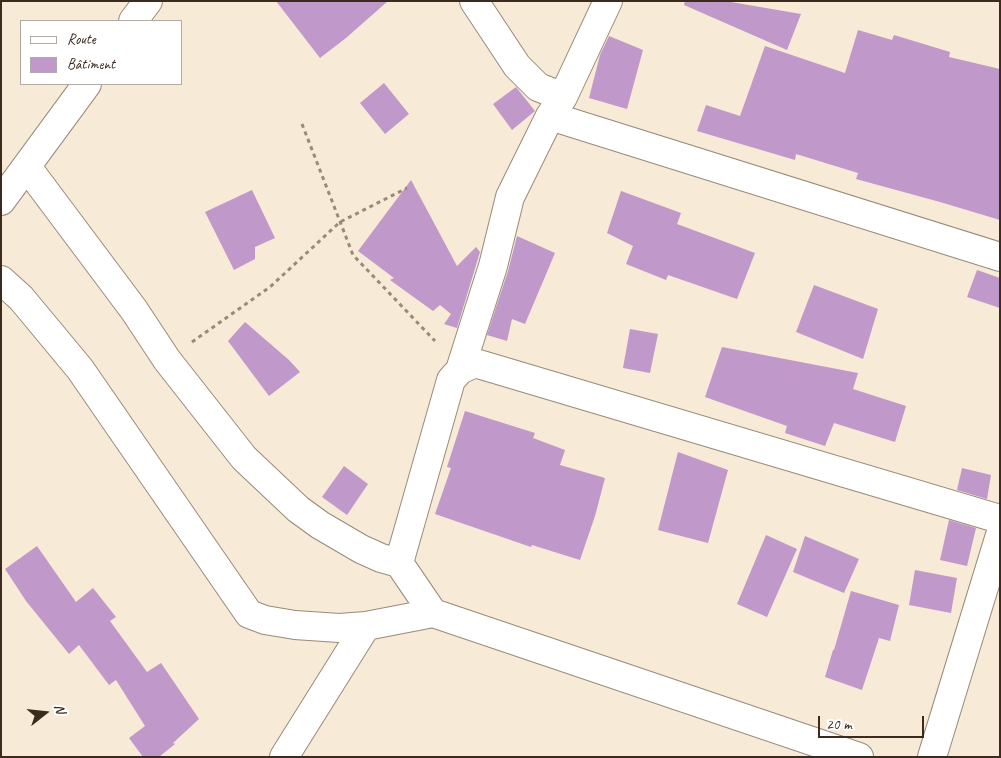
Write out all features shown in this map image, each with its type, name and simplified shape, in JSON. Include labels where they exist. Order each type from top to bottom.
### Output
[{"type":"street","points":[[134,20],[148,1]]},
{"type":"street","points":[[474,1],[517,66],[557,107],[1000,257]]},
{"type":"street","points":[[460,370],[493,266],[510,197],[557,107],[608,1]]},
{"type":"street","points":[[1,201],[86,85]]},
{"type":"street","points":[[27,166],[134,310],[167,360],[244,458],[298,509],[320,525],[361,549],[381,558],[400,563],[433,613]]},
{"type":"street","points":[[1,280],[21,298],[80,369],[249,614],[265,620],[295,625],[339,628],[366,626],[433,613],[858,757]]},
{"type":"street","points":[[400,563],[451,380],[460,370],[475,363],[1000,519]]},
{"type":"street","points":[[932,757],[1000,535]]},
{"type":"street","points":[[284,757],[366,626]]},
{"type":"path","points":[[302,124],[353,255],[460,370]]},
{"type":"path","points":[[167,360],[270,287],[340,222],[407,188]]},
{"type":"building","points":[[276,1],[388,1],[320,58]]},
{"type":"building","points":[[685,1],[725,1],[801,14],[787,50],[684,5]]},
{"type":"building","points":[[858,30],[892,40],[894,35],[950,52],[949,57],[1000,69],[1000,220],[856,179],[858,173],[796,154],[795,160],[697,131],[706,105],[740,116],[765,46],[845,73]]},
{"type":"building","points":[[609,36],[643,50],[627,109],[589,98],[600,55]]},
{"type":"building","points":[[384,83],[409,114],[385,134],[360,103]]},
{"type":"building","points":[[516,87],[535,111],[512,130],[493,104]]},
{"type":"building","points":[[411,180],[457,266],[476,247],[480,252],[457,328],[444,324],[451,314],[440,305],[433,311],[390,280],[394,278],[358,251]]},
{"type":"building","points":[[252,190],[275,238],[255,247],[255,259],[234,270],[205,212]]},
{"type":"building","points":[[621,191],[681,213],[677,224],[755,253],[737,299],[668,275],[666,280],[626,264],[633,246],[607,233]]},
{"type":"building","points":[[517,236],[555,253],[525,324],[512,319],[507,341],[487,335],[508,271]]},
{"type":"building","points":[[977,270],[1000,278],[1000,308],[967,297]]},
{"type":"building","points":[[814,285],[878,309],[863,359],[796,332]]},
{"type":"building","points":[[245,322],[300,372],[269,396],[228,341]]},
{"type":"building","points":[[630,329],[658,334],[650,373],[623,368]]},
{"type":"building","points":[[722,347],[858,373],[853,389],[906,406],[895,442],[834,423],[825,446],[785,433],[787,426],[705,397]]},
{"type":"building","points":[[465,411],[535,433],[533,438],[565,450],[560,465],[605,478],[595,516],[580,560],[532,545],[531,547],[435,514],[451,468],[447,467]]},
{"type":"building","points":[[678,452],[728,470],[708,543],[658,530]]},
{"type":"building","points":[[344,466],[368,484],[347,515],[322,497]]},
{"type":"building","points":[[962,468],[991,475],[987,499],[957,490]]},
{"type":"building","points":[[949,520],[976,528],[967,566],[940,560]]},
{"type":"building","points":[[766,535],[797,549],[767,617],[737,604]]},
{"type":"building","points":[[805,536],[859,559],[844,593],[793,572]]},
{"type":"building","points":[[37,546],[76,602],[93,588],[116,617],[110,621],[147,672],[161,663],[199,719],[173,743],[175,744],[159,757],[143,757],[129,738],[145,726],[116,680],[109,685],[79,645],[69,654],[26,601],[5,569]]},
{"type":"building","points":[[915,570],[957,578],[951,613],[909,605]]},
{"type":"building","points":[[851,591],[899,605],[890,641],[879,638],[862,690],[825,677]]}]
